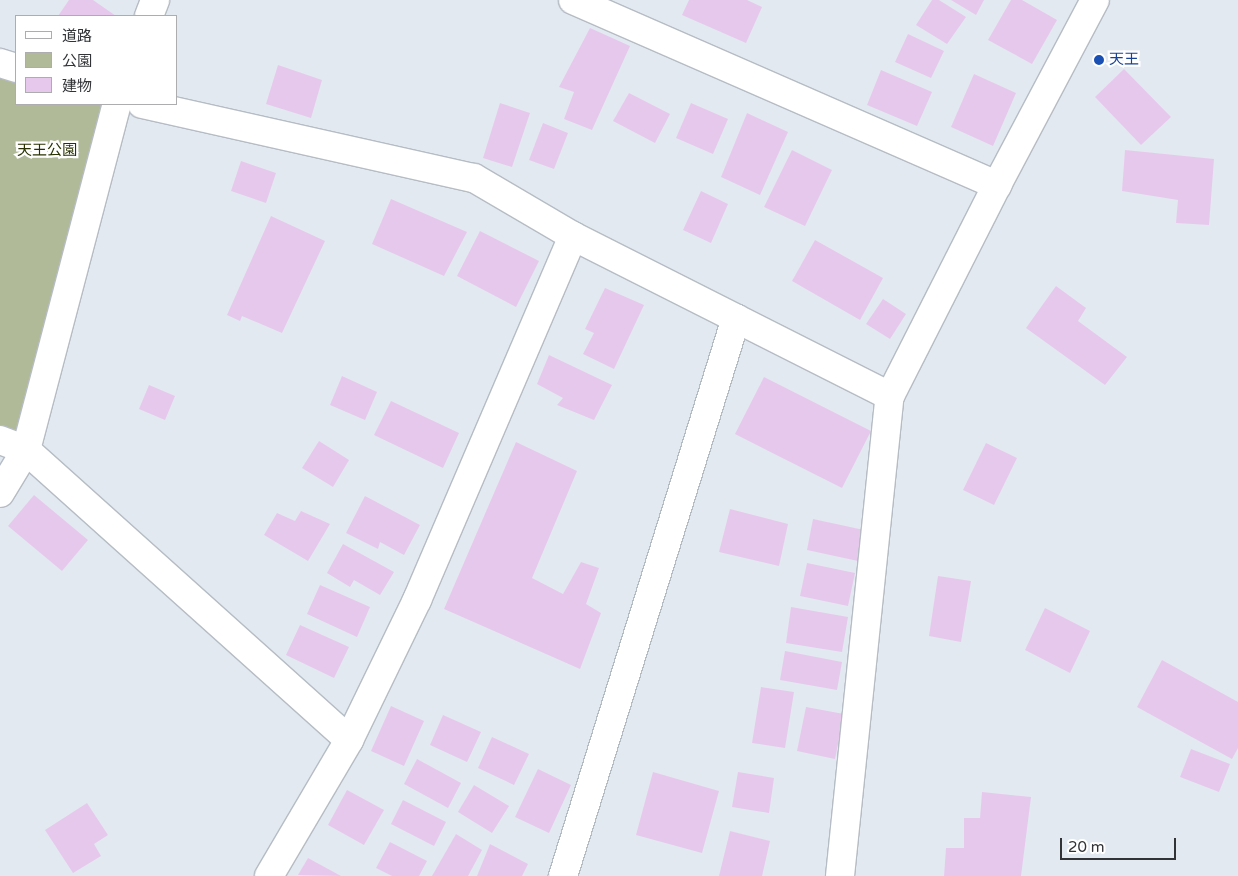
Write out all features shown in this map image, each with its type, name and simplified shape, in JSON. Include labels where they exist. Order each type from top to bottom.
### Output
[{"type":"street","points":[[149,15],[155,0]]},
{"type":"street","points":[[573,0],[997,185]]},
{"type":"street","points":[[840,876],[890,396],[997,185],[1095,0]]},
{"type":"street","points":[[0,63],[15,68]]},
{"type":"street","points":[[0,493],[26,450],[117,105]]},
{"type":"street","points":[[146,105],[474,178],[573,236],[890,396]]},
{"type":"street","points":[[269,876],[350,740],[417,600],[573,236]]},
{"type":"street","points":[[563,876],[736,318]]},
{"type":"street","points":[[0,440],[26,450],[350,740]]},
{"type":"green space","name":"天王公園","points":[[0,72],[15,77],[15,105],[106,105],[21,438],[0,430]]},
{"type":"building","points":[[69,0],[93,0],[115,15],[59,15]]},
{"type":"building","points":[[689,0],[747,0],[762,7],[746,43],[682,15]]},
{"type":"building","points":[[932,0],[939,0],[966,17],[947,44],[916,25]]},
{"type":"building","points":[[951,0],[984,0],[976,15]]},
{"type":"building","points":[[1011,0],[1022,0],[1057,20],[1032,64],[988,40]]},
{"type":"building","points":[[590,28],[630,46],[592,130],[564,119],[574,92],[559,87]]},
{"type":"building","points":[[908,34],[944,51],[931,78],[895,62]]},
{"type":"building","points":[[278,65],[322,80],[311,118],[266,104]]},
{"type":"building","points":[[1124,69],[1171,117],[1141,145],[1095,97]]},
{"type":"building","points":[[881,70],[932,92],[917,126],[867,105]]},
{"type":"building","points":[[974,74],[1016,93],[993,146],[951,127]]},
{"type":"building","points":[[629,93],[670,114],[655,143],[613,121]]},
{"type":"building","points":[[500,103],[530,113],[512,167],[483,158]]},
{"type":"building","points":[[691,103],[728,119],[713,154],[676,138]]},
{"type":"building","points":[[747,113],[788,132],[760,195],[721,177]]},
{"type":"building","points":[[543,123],[568,133],[554,169],[529,160]]},
{"type":"building","points":[[792,150],[832,170],[805,226],[764,207]]},
{"type":"building","points":[[1125,150],[1214,159],[1209,225],[1176,223],[1178,200],[1122,191]]},
{"type":"building","points":[[241,161],[276,173],[266,203],[231,191]]},
{"type":"building","points":[[701,191],[728,204],[711,243],[683,230]]},
{"type":"building","points":[[391,199],[467,232],[444,276],[372,244]]},
{"type":"building","points":[[271,216],[325,241],[282,333],[242,316],[240,321],[227,315]]},
{"type":"building","points":[[480,231],[539,261],[516,307],[457,276]]},
{"type":"building","points":[[815,240],[883,278],[860,320],[792,281]]},
{"type":"building","points":[[1056,286],[1086,308],[1078,321],[1127,357],[1105,385],[1026,328]]},
{"type":"building","points":[[605,288],[644,305],[614,369],[583,354],[594,333],[585,329]]},
{"type":"building","points":[[883,299],[906,314],[890,339],[866,324]]},
{"type":"building","points":[[549,355],[612,385],[594,420],[557,405],[563,398],[537,384]]},
{"type":"building","points":[[342,376],[377,392],[365,420],[330,405]]},
{"type":"building","points":[[764,377],[871,431],[842,488],[735,434]]},
{"type":"building","points":[[149,385],[175,396],[165,420],[139,409]]},
{"type":"building","points":[[391,401],[459,433],[443,468],[374,435]]},
{"type":"building","points":[[319,441],[349,460],[333,487],[302,468]]},
{"type":"building","points":[[516,442],[577,471],[532,578],[563,594],[581,562],[599,568],[586,604],[601,613],[580,669],[444,609]]},
{"type":"building","points":[[986,443],[1017,458],[994,505],[963,490]]},
{"type":"building","points":[[34,495],[88,540],[62,571],[8,526]]},
{"type":"building","points":[[365,496],[420,525],[404,555],[380,542],[378,549],[346,533]]},
{"type":"building","points":[[730,509],[788,524],[779,566],[719,552]]},
{"type":"building","points":[[301,511],[330,524],[308,561],[264,535],[277,513],[295,521]]},
{"type":"building","points":[[813,519],[864,530],[858,561],[807,550]]},
{"type":"building","points":[[343,544],[394,572],[380,595],[354,580],[350,587],[327,573]]},
{"type":"building","points":[[807,563],[855,573],[848,606],[800,596]]},
{"type":"building","points":[[938,576],[971,581],[961,642],[929,636]]},
{"type":"building","points":[[320,585],[370,607],[357,637],[307,614]]},
{"type":"building","points":[[791,607],[848,617],[842,652],[786,643]]},
{"type":"building","points":[[1045,608],[1090,631],[1070,673],[1025,650]]},
{"type":"building","points":[[300,625],[349,647],[334,678],[286,655]]},
{"type":"building","points":[[785,651],[842,662],[837,690],[780,680]]},
{"type":"building","points":[[1162,660],[1238,702],[1238,748],[1232,759],[1137,707]]},
{"type":"building","points":[[761,687],[794,692],[785,748],[752,743]]},
{"type":"building","points":[[391,706],[424,721],[404,766],[371,751]]},
{"type":"building","points":[[806,707],[844,714],[835,759],[797,751]]},
{"type":"building","points":[[443,715],[481,732],[467,762],[430,745]]},
{"type":"building","points":[[492,737],[529,754],[514,785],[478,768]]},
{"type":"building","points":[[1191,749],[1230,764],[1219,792],[1180,777]]},
{"type":"building","points":[[417,759],[461,783],[448,808],[404,784]]},
{"type":"building","points":[[538,769],[571,785],[549,833],[515,817]]},
{"type":"building","points":[[653,772],[719,791],[702,853],[636,835]]},
{"type":"building","points":[[738,772],[774,778],[769,813],[732,807]]},
{"type":"building","points":[[474,785],[509,806],[492,833],[458,812]]},
{"type":"building","points":[[347,790],[384,810],[364,845],[328,825]]},
{"type":"building","points":[[982,792],[1031,797],[1021,876],[944,876],[946,848],[964,848],[964,818],[980,818]]},
{"type":"building","points":[[403,800],[446,822],[434,846],[391,824]]},
{"type":"building","points":[[87,803],[108,835],[94,844],[101,856],[73,873],[45,830]]},
{"type":"building","points":[[730,831],[770,841],[762,876],[719,876]]},
{"type":"building","points":[[456,834],[482,850],[468,876],[432,876]]},
{"type":"building","points":[[390,842],[427,861],[419,876],[392,876],[376,868]]},
{"type":"building","points":[[490,844],[528,864],[522,876],[477,876]]},
{"type":"building","points":[[308,858],[341,876],[298,875]]},
{"type":"place","name":"天王","points":[[1099,60]]}]
